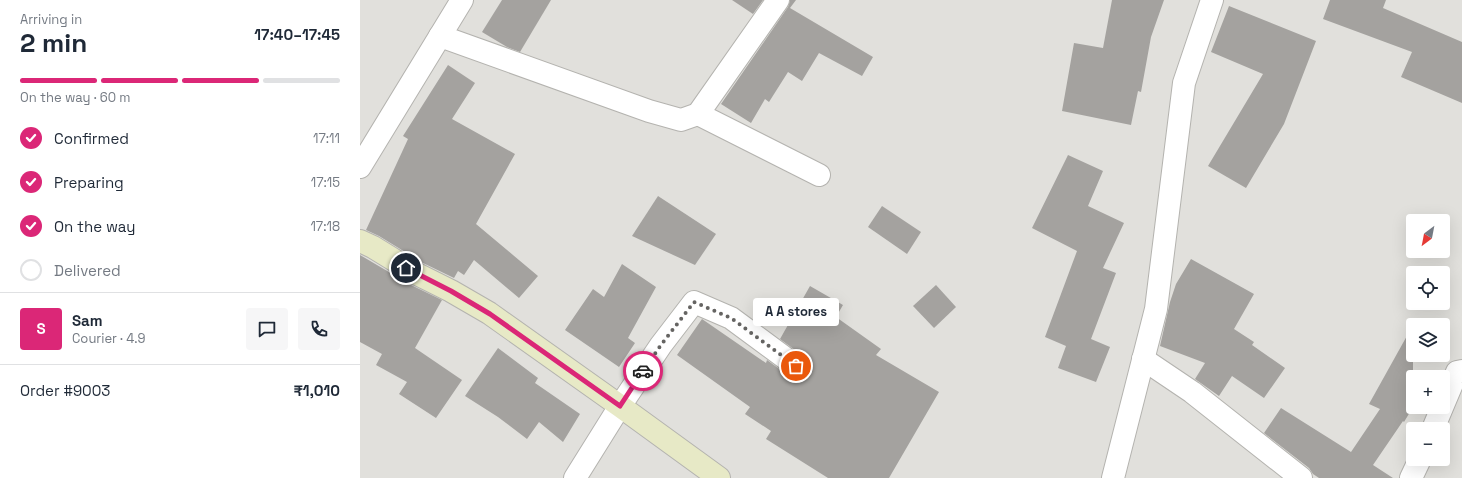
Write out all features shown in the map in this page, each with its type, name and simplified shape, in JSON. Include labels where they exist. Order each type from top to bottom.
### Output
[{"type":"main road","points":[[360,241],[490,314],[719,478]]},
{"type":"street","points":[[360,168],[462,0]]},
{"type":"street","points":[[440,36],[649,111],[681,120],[698,114],[778,0]]},
{"type":"street","points":[[1113,478],[1156,309],[1184,83],[1212,0]]},
{"type":"street","points":[[698,114],[819,175]]},
{"type":"street","points":[[575,478],[620,406],[661,345],[694,302],[731,318],[796,366]]},
{"type":"street","points":[[1143,359],[1192,392],[1301,478]]},
{"type":"street","points":[[1436,422],[1457,372],[1462,371]]},
{"type":"street","points":[[1411,478],[1417,466]]},
{"type":"building","points":[[502,0],[551,0],[520,52],[507,47],[482,32]]},
{"type":"building","points":[[732,0],[763,0],[753,14]]},
{"type":"building","points":[[790,0],[796,0],[790,8],[873,57],[862,76],[819,53],[802,81],[788,72],[769,102],[765,99],[751,123],[721,104],[788,7]]},
{"type":"building","points":[[1112,0],[1164,0],[1151,37],[1141,92],[1138,91],[1131,125],[1062,111],[1074,43],[1103,48]]},
{"type":"building","points":[[1330,0],[1386,0],[1383,8],[1462,42],[1462,103],[1401,77],[1412,52],[1323,19]]},
{"type":"building","points":[[1229,6],[1316,41],[1284,124],[1246,188],[1208,166],[1263,74],[1211,52]]},
{"type":"building","points":[[448,65],[475,83],[452,119],[515,154],[476,224],[538,276],[519,298],[474,260],[464,275],[458,271],[454,278],[423,263],[379,236],[366,230],[408,139],[403,136]]},
{"type":"building","points":[[1068,155],[1103,171],[1088,206],[1124,223],[1103,268],[1116,273],[1091,339],[1110,347],[1096,382],[1058,368],[1066,346],[1045,337],[1077,251],[1032,228]]},
{"type":"building","points":[[658,196],[716,234],[695,265],[632,236]]},
{"type":"building","points":[[882,206],[921,232],[907,254],[868,227]]},
{"type":"building","points":[[360,255],[411,285],[442,300],[415,348],[462,380],[436,418],[399,394],[407,382],[376,365],[382,354],[360,342]]},
{"type":"building","points":[[1191,259],[1254,294],[1234,329],[1254,342],[1252,345],[1285,368],[1264,398],[1232,376],[1219,396],[1195,379],[1205,363],[1160,346],[1170,302],[1176,284]]},
{"type":"building","points":[[622,264],[656,287],[628,338],[635,343],[619,367],[565,330],[593,289],[604,297]]},
{"type":"building","points":[[936,285],[956,307],[934,328],[913,306]]},
{"type":"building","points":[[810,286],[843,305],[836,317],[881,349],[876,355],[939,392],[889,478],[828,478],[766,439],[771,431],[745,414],[750,407],[677,355],[702,319],[766,363],[767,360],[794,378],[801,377],[806,374],[808,368],[807,361],[803,356],[780,339]]},
{"type":"building","points":[[1406,338],[1406,362],[1413,362],[1413,370],[1406,370],[1406,414],[1409,414],[1373,465],[1393,478],[1319,478],[1313,474],[1309,468],[1264,433],[1281,408],[1351,452],[1380,409],[1369,404]]},
{"type":"building","points":[[498,348],[538,378],[535,383],[580,414],[563,442],[539,422],[527,439],[498,417],[465,396]]},
{"type":"way so far","points":[[643,371],[694,302],[731,318],[796,366]]},
{"type":"place","name":"A A stores","points":[[796,366]]},
{"type":"route","points":[[406,268],[451,291],[490,314],[620,406],[643,371]]}]
